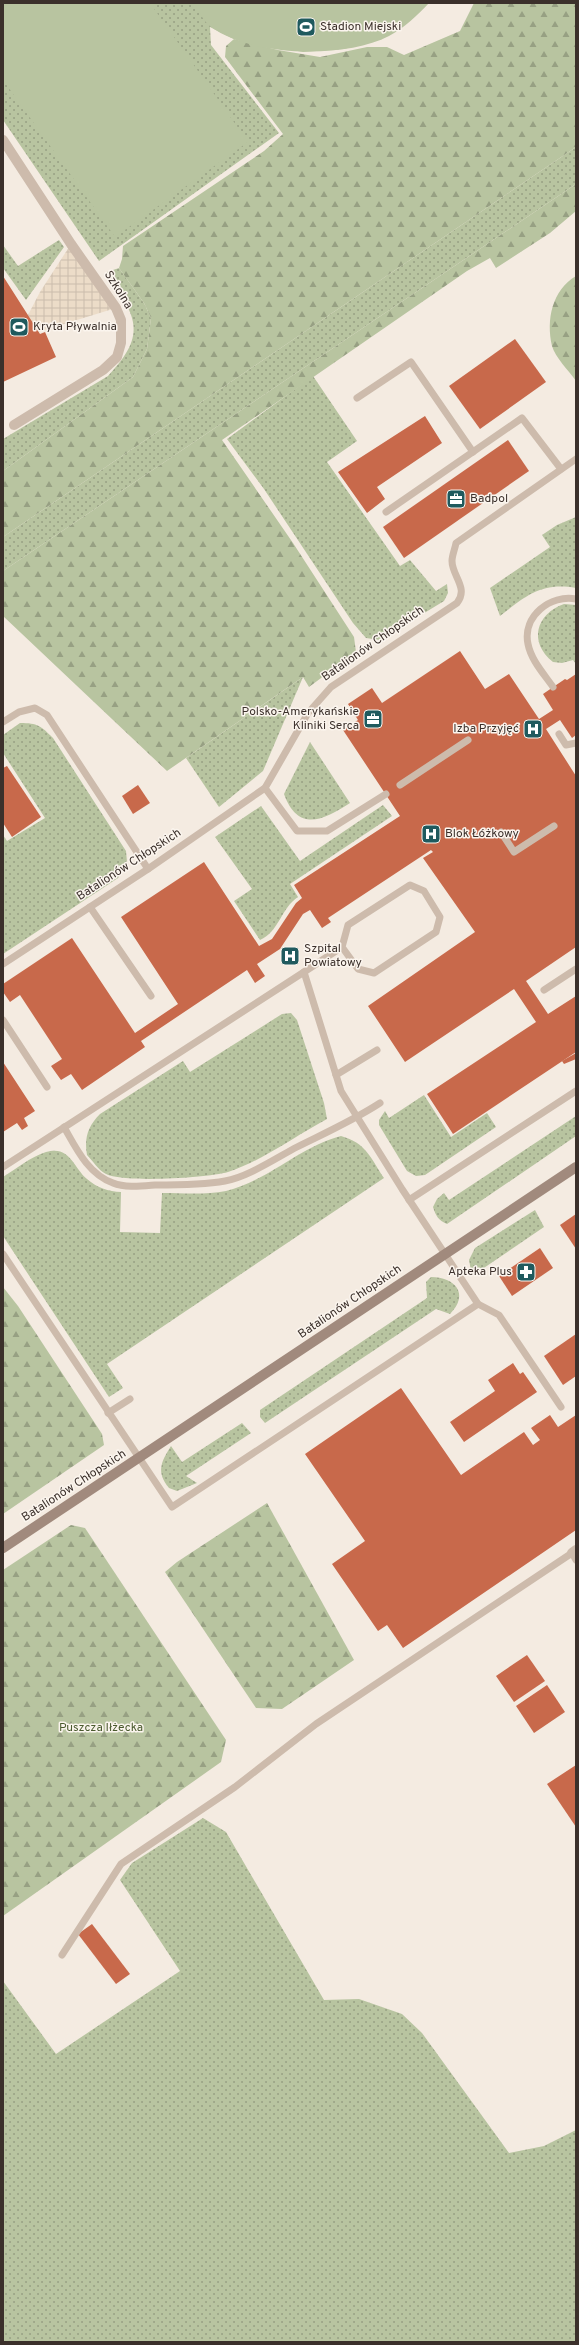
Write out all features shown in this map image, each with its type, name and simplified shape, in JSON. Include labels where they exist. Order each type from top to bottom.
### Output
[{"type":"street","name":"Szkolna","points":[[3,140],[71,244],[116,308],[121,320],[121,343],[117,357],[103,370],[14,425]]},
{"type":"street","name":"Batalionów Chłopskich","points":[[3,1548],[576,1167]]},
{"type":"lane","points":[[357,398],[411,362],[473,452]]},
{"type":"lane","points":[[386,512],[522,418],[561,469]]},
{"type":"lane","name":"Batalionów Chłopskich","points":[[3,964],[148,869],[265,788],[308,713],[330,687],[457,603],[461,598],[462,590],[452,562],[456,543],[576,459]]},
{"type":"lane","points":[[553,687],[533,657],[528,644],[528,631],[533,618],[542,607],[554,600],[568,597],[576,599]]},
{"type":"lane","points":[[3,722],[18,712],[35,708],[47,715],[148,869]]},
{"type":"lane","points":[[559,734],[566,745],[576,743]]},
{"type":"lane","points":[[400,785],[468,740]]},
{"type":"lane","points":[[265,788],[297,831],[327,831],[386,794]]},
{"type":"lane","points":[[501,832],[514,852],[554,826]]},
{"type":"lane","points":[[3,1167],[342,947],[348,925],[410,885],[424,891],[440,917],[436,932],[374,973],[358,969],[342,947]]},
{"type":"lane","points":[[90,907],[151,996]]},
{"type":"lane","points":[[544,990],[576,969]]},
{"type":"lane","points":[[304,972],[341,1091],[409,1200],[478,1304],[499,1315],[561,1407]]},
{"type":"lane","points":[[3,1020],[47,1087]]},
{"type":"lane","points":[[336,1075],[377,1050]]},
{"type":"lane","points":[[409,1200],[576,1091]]},
{"type":"lane","points":[[64,1127],[82,1158],[96,1174],[112,1183],[143,1189],[226,1181],[254,1170],[337,1126],[358,1117],[380,1103]]},
{"type":"lane","name":"Batalionów Chłopskich","points":[[3,1254],[139,1459]]},
{"type":"lane","points":[[139,1459],[172,1507],[478,1304]]},
{"type":"lane","points":[[108,1413],[130,1399]]},
{"type":"lane","points":[[62,1955],[121,1864],[235,1787],[316,1724],[575,1554]]},
{"type":"green space","points":[[3,3],[202,3],[382,39],[344,49],[303,52],[234,39],[210,27],[211,45],[279,133],[99,261],[3,120]]},
{"type":"green space","points":[[3,3],[150,3],[248,142],[115,237],[3,80]]},
{"type":"green space","name":"Stadion Miejski","points":[[193,3],[429,3],[415,17],[389,36],[348,49],[299,51],[274,49],[250,44],[229,37],[208,25]]},
{"type":"green space","points":[[474,3],[576,3],[576,147],[3,537],[3,471],[133,377],[147,349],[151,318],[144,303],[119,268],[122,259],[123,246],[264,151],[283,134],[225,57],[226,46],[234,39],[278,50],[320,57],[367,47],[387,47],[404,55],[460,31]]},
{"type":"green space","points":[[576,147],[576,184],[3,571],[3,537]]},
{"type":"green space","points":[[576,184],[576,211],[550,233],[496,268],[490,258],[467,271],[222,440],[293,543],[354,637],[356,652],[309,687],[303,677],[167,771],[3,616],[3,571]]},
{"type":"green space","points":[[59,240],[64,247],[26,300],[3,268],[3,245],[18,266]]},
{"type":"green space","points":[[119,268],[144,303],[151,318],[147,349],[133,377],[3,471],[3,439],[108,376],[121,361],[129,347],[133,335],[133,324],[130,313],[107,272]]},
{"type":"green space","points":[[576,276],[576,381],[559,359],[552,346],[550,326],[556,297],[561,289]]},
{"type":"green space","points":[[313,376],[357,441],[327,462],[400,566],[410,560],[436,591],[447,584],[448,593],[444,601],[380,640],[366,638],[353,623],[264,489],[227,439]]},
{"type":"green space","points":[[576,517],[576,588],[553,587],[543,589],[518,602],[500,616],[490,588],[550,547],[542,535],[557,525]]},
{"type":"green space","points":[[564,604],[576,605],[576,664],[573,660],[562,663],[553,662],[540,646],[538,637],[542,621],[547,614]]},
{"type":"green space","points":[[303,677],[263,771],[219,807],[186,758]]},
{"type":"green space","points":[[20,723],[39,726],[53,738],[126,851],[127,862],[118,878],[3,954],[3,835],[7,841],[45,818],[3,753],[3,735]]},
{"type":"green space","points":[[310,742],[350,803],[331,814],[312,820],[297,814],[290,806],[284,794]]},
{"type":"green space","points":[[383,805],[392,816],[290,884],[298,897],[288,907],[272,931],[260,940],[234,901],[252,889],[215,837],[261,806],[300,861]]},
{"type":"green space","points":[[291,1013],[297,1020],[324,1103],[327,1119],[253,1161],[228,1172],[218,1174],[166,1179],[115,1177],[103,1172],[87,1155],[86,1143],[88,1133],[92,1123],[100,1114],[183,1061],[190,1072],[282,1014]]},
{"type":"green space","points":[[424,1095],[451,1137],[487,1113],[496,1127],[425,1175],[416,1176],[407,1171],[379,1125],[379,1120],[385,1111],[389,1118]]},
{"type":"green space","points":[[576,1116],[576,1136],[447,1224],[441,1221],[435,1213],[433,1207],[437,1199],[444,1193],[449,1200]]},
{"type":"green space","points":[[341,1136],[362,1147],[371,1157],[384,1178],[107,1364],[123,1388],[109,1397],[3,1236],[3,1177],[29,1160],[46,1152],[54,1151],[66,1154],[82,1174],[91,1182],[107,1190],[121,1192],[120,1232],[160,1233],[162,1193],[194,1194],[226,1191],[256,1180],[311,1148]]},
{"type":"green space","points":[[535,1210],[544,1227],[472,1276],[469,1260],[475,1248]]},
{"type":"green space","points":[[431,1277],[447,1280],[453,1283],[457,1288],[459,1300],[456,1307],[450,1314],[436,1309],[265,1423],[260,1417],[260,1410],[427,1298],[426,1282]]},
{"type":"green space","points":[[3,1287],[18,1306],[102,1434],[104,1445],[3,1514]]},
{"type":"green space","points":[[242,1423],[251,1433],[186,1476],[197,1483],[177,1491],[169,1488],[162,1477],[161,1467],[171,1446],[182,1462]]},
{"type":"green space","points":[[267,1503],[354,1660],[282,1709],[256,1708],[165,1572],[177,1562]]},
{"type":"green space","name":"Puszcza Iłżecka","points":[[71,1525],[85,1528],[226,1740],[221,1762],[3,1916],[3,1570]]},
{"type":"green space","points":[[203,1818],[226,1832],[324,2000],[359,1999],[402,2014],[422,2033],[509,2153],[544,2146],[576,2130],[576,2342],[3,2342],[3,1981],[56,2054],[180,1971],[120,1880],[132,1863]]},
{"type":"shaded area","points":[[71,244],[116,308],[38,332],[28,315],[40,292]]},
{"type":"building","name":"Kryta Pływalnia","points":[[3,276],[40,334],[45,332],[56,357],[3,382]]},
{"type":"building","points":[[515,339],[546,382],[480,429],[449,386]]},
{"type":"building","points":[[425,416],[442,443],[377,487],[385,499],[367,513],[338,472]]},
{"type":"building","name":"Badpol","points":[[508,440],[529,471],[404,558],[383,527]]},
{"type":"building","name":"Szpital Powiatowy","points":[[460,651],[485,689],[509,674],[539,719],[553,710],[543,694],[565,679],[567,680],[576,674],[576,735],[572,738],[560,720],[546,729],[576,776],[576,947],[526,981],[548,1014],[576,996],[576,1052],[453,1134],[427,1094],[536,1022],[514,989],[405,1062],[368,1006],[475,932],[423,858],[433,852],[431,850],[328,918],[331,922],[322,928],[310,910],[303,914],[280,949],[257,964],[265,976],[255,983],[247,970],[141,1041],[145,1047],[82,1090],[71,1074],[61,1080],[51,1066],[62,1059],[20,995],[10,1002],[3,992],[3,984],[72,938],[135,1033],[178,1004],[121,917],[204,862],[259,946],[272,939],[296,903],[302,898],[294,885],[400,816],[343,730],[358,720],[348,704],[372,688],[382,703]]},
{"type":"building","points":[[7,766],[41,817],[12,837],[3,823],[3,768]]},
{"type":"building","points":[[138,785],[150,803],[133,814],[122,796]]},
{"type":"building","points":[[576,1053],[576,1059],[564,1064],[562,1061]]},
{"type":"building","points":[[3,1062],[35,1111],[24,1118],[28,1126],[22,1130],[17,1123],[3,1132]]},
{"type":"building","points":[[576,1214],[576,1249],[560,1225]]},
{"type":"building","name":"Apteka Plus","points":[[540,1248],[553,1268],[512,1296],[499,1276]]},
{"type":"building","points":[[576,1334],[576,1376],[563,1385],[544,1356]]},
{"type":"building","points":[[513,1363],[520,1374],[523,1372],[537,1392],[464,1442],[450,1422],[495,1391],[488,1380]]},
{"type":"building","points":[[401,1388],[461,1475],[524,1432],[533,1445],[540,1440],[531,1428],[550,1415],[558,1427],[576,1415],[576,1530],[403,1648],[387,1625],[378,1631],[332,1564],[365,1541],[305,1454]]},
{"type":"building","points":[[527,1655],[545,1681],[514,1702],[496,1676]]},
{"type":"building","points":[[547,1685],[565,1712],[534,1733],[516,1706]]},
{"type":"building","points":[[576,1765],[576,1827],[547,1784]]},
{"type":"building","points":[[92,1924],[130,1974],[116,1984],[78,1934]]},
{"type":"place","name":"Stadion Miejski","points":[[306,27]]},
{"type":"place","name":"Kryta Pływalnia","points":[[19,327]]},
{"type":"place","name":"Badpol","points":[[456,499]]},
{"type":"place","name":"Polsko-Amerykańskie Kliniki Serca","points":[[373,719]]},
{"type":"place","name":"Izba Przyjęć","points":[[533,729]]},
{"type":"place","name":"Blok Łóżkowy","points":[[431,834]]},
{"type":"place","name":"Szpital Powiatowy","points":[[290,956]]},
{"type":"place","name":"Apteka Plus","points":[[526,1272]]}]
